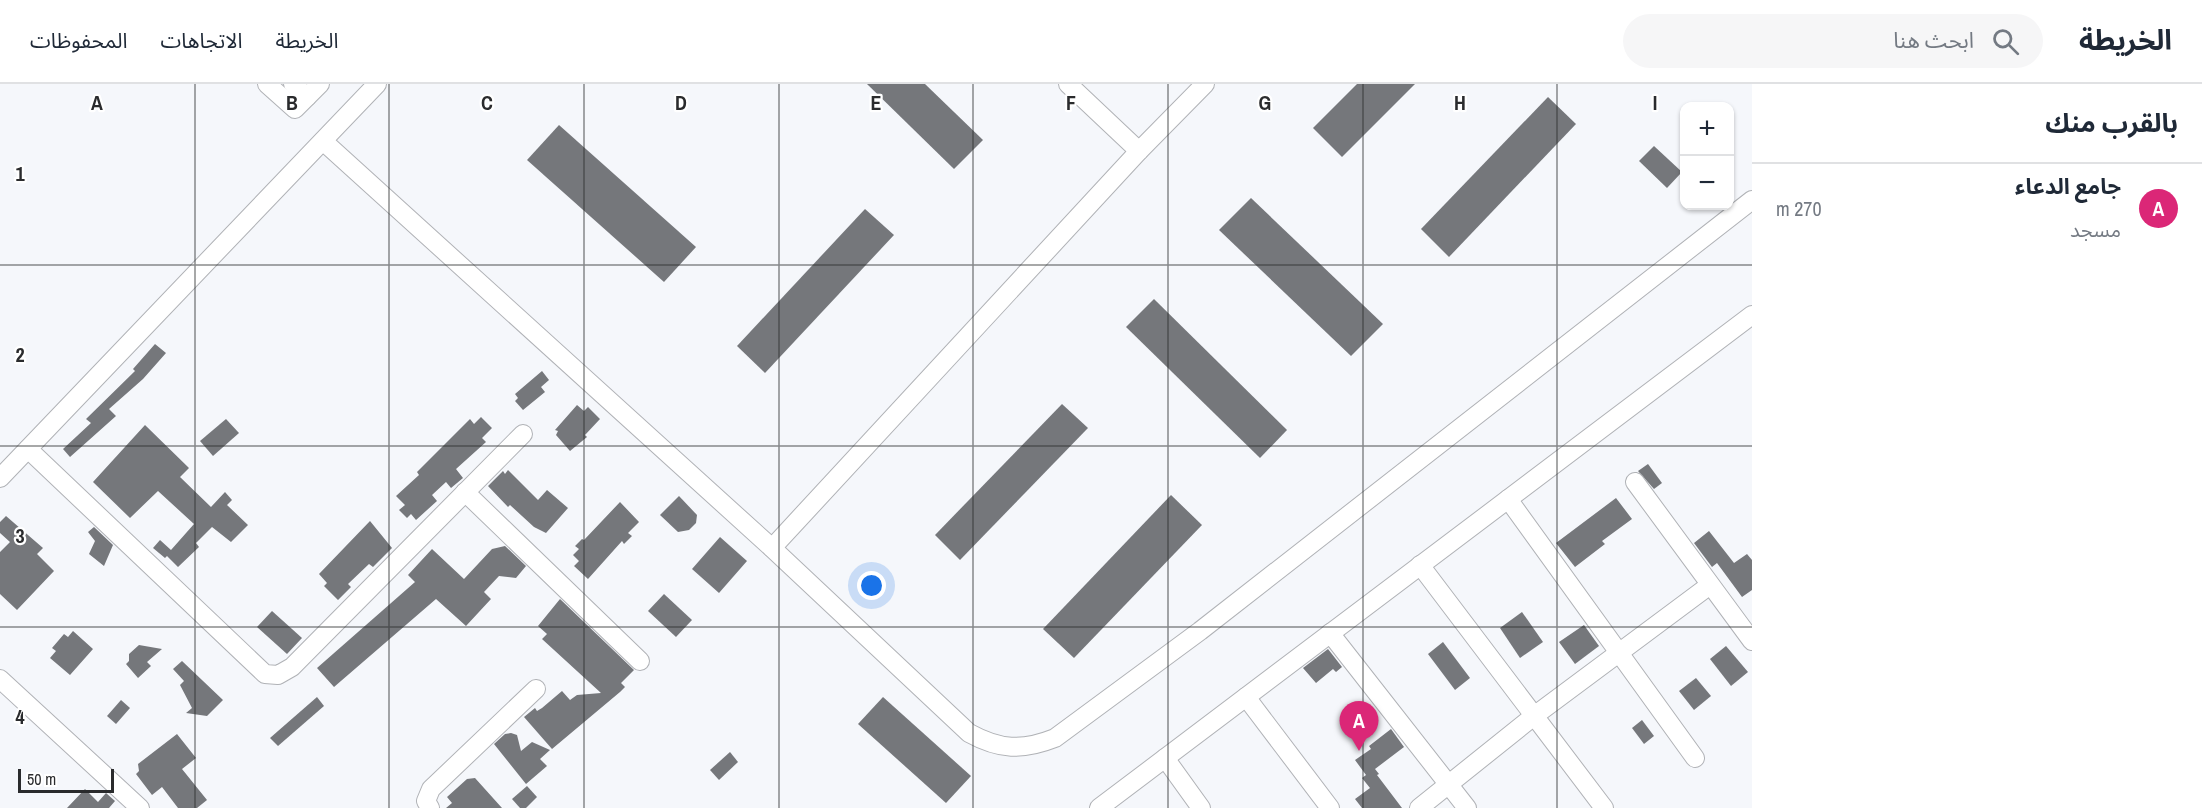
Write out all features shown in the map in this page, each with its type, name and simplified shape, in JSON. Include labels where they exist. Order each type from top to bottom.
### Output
[{"type":"street","points":[[267,84],[308,97]]},
{"type":"street","points":[[293,84],[308,97]]},
{"type":"street","points":[[0,478],[377,84]]},
{"type":"street","points":[[1068,84],[1139,151]]},
{"type":"street","points":[[772,548],[1139,151],[1204,84]]},
{"type":"street","points":[[323,141],[772,548],[969,733],[991,745],[1032,747],[1055,738],[1200,631],[1752,200]]},
{"type":"street","points":[[1099,808],[1752,315]]},
{"type":"street","points":[[28,449],[265,674],[278,675],[292,667],[523,434]]},
{"type":"street","points":[[1635,482],[1752,641]]},
{"type":"street","points":[[465,492],[640,661]]},
{"type":"street","points":[[1508,499],[1695,758]]},
{"type":"street","points":[[1420,565],[1604,808]]},
{"type":"street","points":[[1419,808],[1534,716],[1710,585]]},
{"type":"street","points":[[1330,633],[1467,808]]},
{"type":"street","points":[[0,679],[140,808]]},
{"type":"street","points":[[430,808],[426,801],[431,789],[536,689]]},
{"type":"street","points":[[1246,697],[1330,808]]},
{"type":"street","points":[[1165,758],[1201,808]]},
{"type":"building","points":[[867,84],[925,84],[983,140],[954,169]]},
{"type":"building","points":[[1357,84],[1415,84],[1342,157],[1313,128]]},
{"type":"building","points":[[1548,97],[1576,124],[1449,257],[1421,229]]},
{"type":"building","points":[[559,125],[696,247],[664,282],[527,160]]},
{"type":"building","points":[[1654,146],[1680,170],[1680,174],[1667,188],[1639,161]]},
{"type":"building","points":[[1251,198],[1383,324],[1351,356],[1219,230]]},
{"type":"building","points":[[865,209],[894,235],[765,373],[737,346]]},
{"type":"building","points":[[1154,299],[1287,430],[1260,458],[1126,327]]},
{"type":"building","points":[[155,344],[166,353],[143,379],[109,409],[116,416],[70,457],[63,449],[91,423],[86,419],[135,371],[133,369]]},
{"type":"building","points":[[542,371],[549,380],[541,387],[545,392],[523,410],[515,401],[518,398],[515,394]]},
{"type":"building","points":[[1062,404],[1088,428],[960,560],[935,535]]},
{"type":"building","points":[[577,405],[584,411],[588,407],[600,419],[585,435],[587,437],[570,451],[556,435],[558,431],[555,430]]},
{"type":"building","points":[[481,417],[492,428],[482,438],[486,442],[456,469],[463,478],[451,488],[446,482],[432,495],[437,501],[416,520],[411,514],[407,518],[399,510],[405,505],[396,496],[419,475],[417,472],[470,419],[474,424]]},
{"type":"building","points":[[226,419],[239,433],[213,456],[200,441]]},
{"type":"building","points":[[145,425],[189,468],[180,477],[211,507],[225,492],[232,500],[227,505],[248,525],[231,542],[212,527],[196,543],[199,547],[178,567],[167,556],[165,558],[153,548],[160,540],[171,550],[194,524],[158,491],[130,518],[93,482]]},
{"type":"building","points":[[1648,464],[1662,483],[1654,489],[1638,471]]},
{"type":"building","points":[[508,470],[538,500],[547,490],[568,508],[546,533],[534,527],[510,505],[508,507],[488,486],[503,471],[505,474]]},
{"type":"building","points":[[1171,495],[1202,525],[1074,658],[1043,629]]},
{"type":"building","points":[[679,496],[697,515],[696,523],[689,530],[678,532],[660,515]]},
{"type":"building","points":[[1616,498],[1632,519],[1602,541],[1605,544],[1575,567],[1556,543]]},
{"type":"building","points":[[620,502],[639,522],[628,533],[632,536],[624,544],[622,541],[588,579],[574,566],[579,561],[573,555],[579,549],[575,546],[582,539],[584,540]]},
{"type":"building","points":[[6,516],[43,548],[37,554],[54,571],[17,610],[0,594],[0,552],[10,542],[0,533],[0,522]]},
{"type":"building","points":[[370,521],[392,548],[373,567],[369,564],[348,584],[351,587],[338,600],[324,586],[327,583],[319,574]]},
{"type":"building","points":[[94,527],[113,545],[104,566],[89,554],[95,541],[88,532]]},
{"type":"building","points":[[1709,531],[1734,563],[1747,554],[1752,560],[1752,590],[1742,597],[1717,563],[1712,567],[1694,543]]},
{"type":"building","points":[[720,537],[747,561],[719,593],[692,569]]},
{"type":"building","points":[[505,546],[526,566],[516,578],[499,576],[484,592],[491,599],[466,626],[436,599],[334,687],[317,668],[415,582],[408,575],[432,549],[464,579],[492,549]]},
{"type":"building","points":[[664,594],[692,620],[676,637],[648,611]]},
{"type":"building","points":[[560,599],[634,670],[621,683],[625,687],[620,692],[552,749],[524,717],[535,708],[537,711],[542,708],[562,691],[570,700],[577,695],[601,693],[542,639],[547,634],[538,626]]},
{"type":"building","points":[[272,611],[302,638],[287,654],[257,627]]},
{"type":"building","points":[[1522,612],[1543,642],[1520,658],[1500,628]]},
{"type":"building","points":[[1584,625],[1599,646],[1575,664],[1559,642]]},
{"type":"building","points":[[73,631],[93,649],[70,675],[50,658],[56,651],[52,648],[64,634],[68,637]]},
{"type":"building","points":[[1443,642],[1470,678],[1455,690],[1428,654]]},
{"type":"building","points":[[139,645],[162,649],[147,662],[151,666],[138,678],[126,664],[129,661],[129,654]]},
{"type":"building","points":[[1726,646],[1748,672],[1731,686],[1710,659]]},
{"type":"building","points":[[1328,649],[1342,667],[1336,672],[1333,669],[1316,683],[1303,668]]},
{"type":"building","points":[[182,661],[223,700],[207,716],[186,713],[192,708],[180,685],[184,681],[173,669]]},
{"type":"building","points":[[1696,678],[1711,696],[1694,710],[1679,691]]},
{"type":"building","points":[[317,697],[324,706],[278,746],[270,738]]},
{"type":"building","points":[[883,697],[971,776],[946,803],[858,724]]},
{"type":"building","points":[[121,700],[130,708],[116,724],[107,716]]},
{"type":"building","points":[[1642,720],[1654,736],[1644,744],[1632,728]]},
{"type":"building","points":[[1391,729],[1404,747],[1375,769],[1402,808],[1362,808],[1355,799],[1370,788],[1362,778],[1366,775],[1355,760],[1371,749],[1369,746]]},
{"type":"building","points":[[177,734],[196,758],[182,769],[207,800],[197,808],[178,808],[162,787],[152,795],[136,774],[139,771],[138,764]]},
{"type":"building","points":[[505,734],[517,735],[521,751],[532,742],[550,750],[540,759],[547,766],[526,784],[494,744]]},
{"type":"building","points":[[730,752],[738,762],[719,780],[710,770]]},
{"type":"building","points":[[475,778],[502,808],[446,808],[452,803],[447,797],[467,779]]},
{"type":"building","points":[[527,786],[537,797],[526,808],[520,808],[512,799]]},
{"type":"building","points":[[85,789],[98,802],[106,793],[115,801],[109,808],[67,808]]},
{"type":"place","name":"جامع الدعاء","points":[[1359,751]]}]
